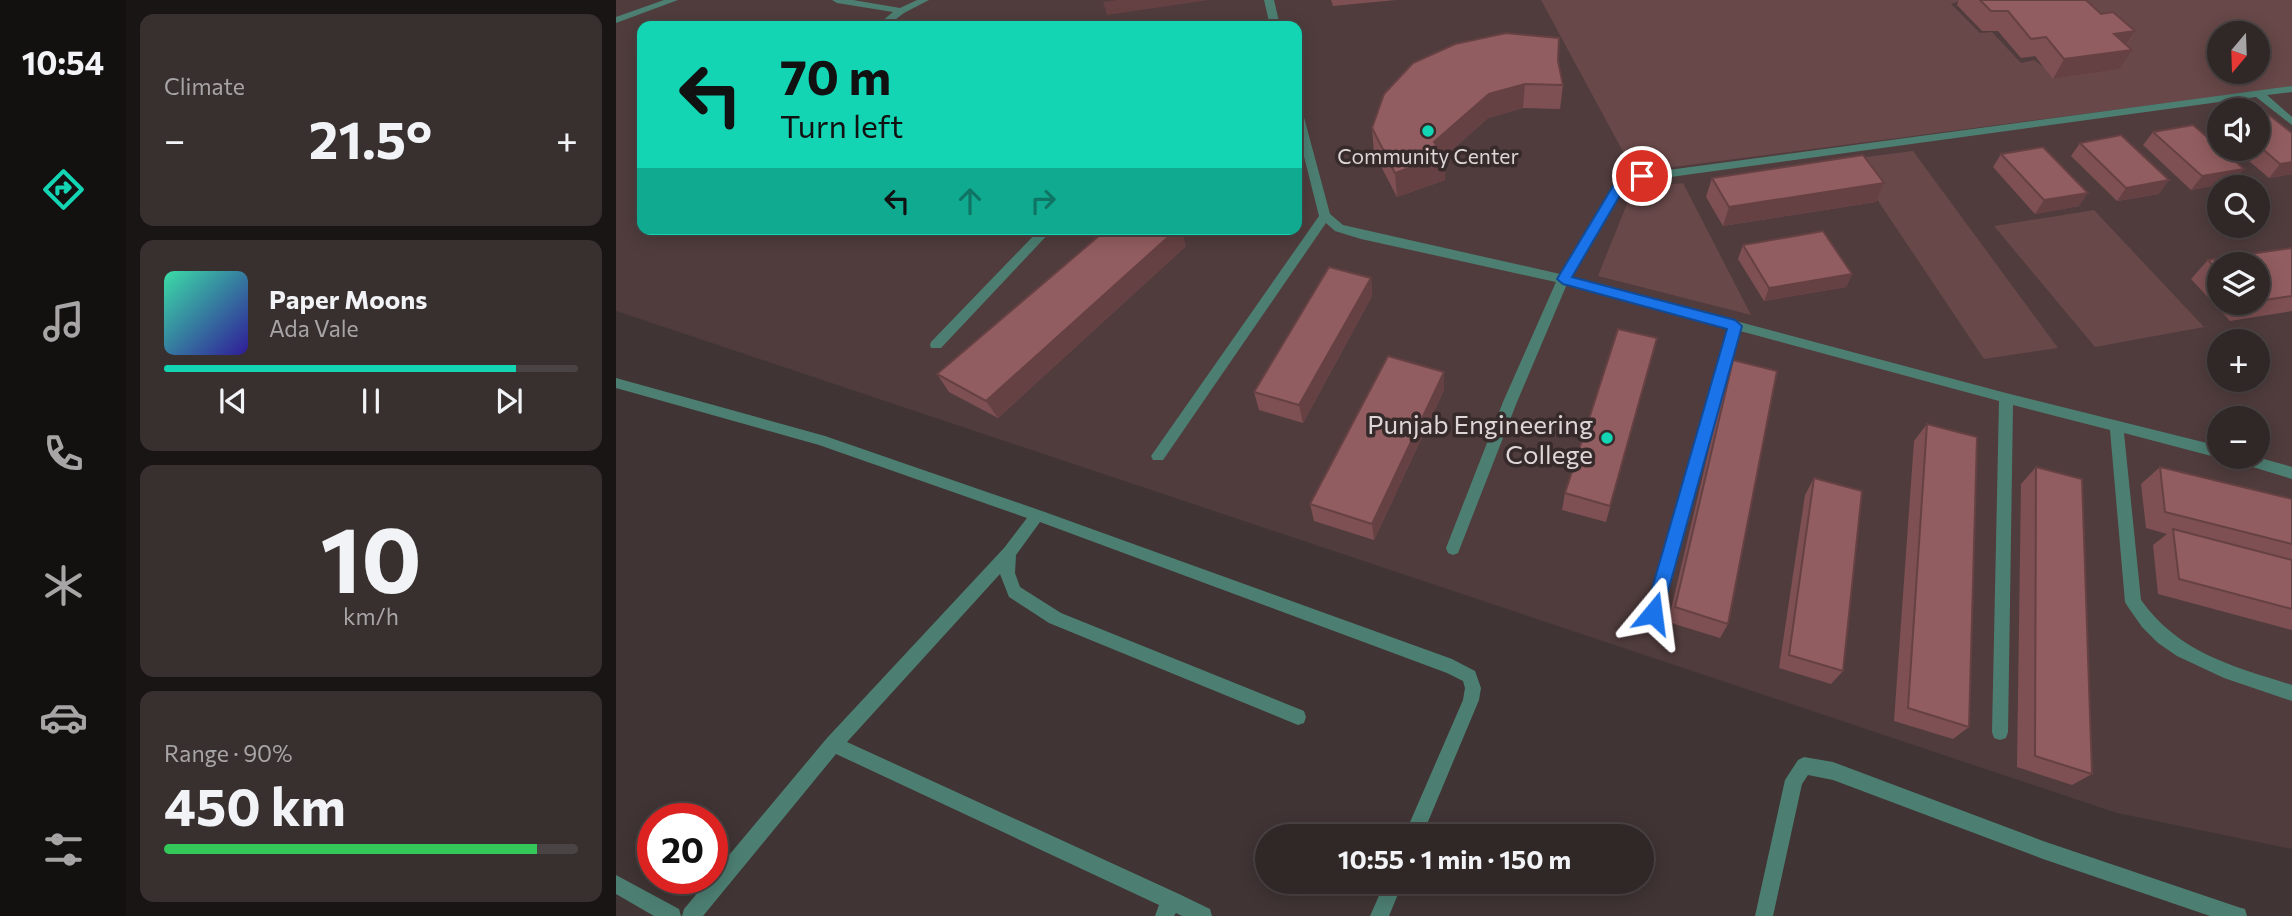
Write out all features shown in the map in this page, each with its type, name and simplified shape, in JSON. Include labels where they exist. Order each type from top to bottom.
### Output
[{"type":"street","points":[[616,20],[673,0]]},
{"type":"street","points":[[837,0],[901,11]]},
{"type":"street","points":[[888,21],[924,0]]},
{"type":"street","points":[[1269,0],[1274,21]]},
{"type":"street","points":[[1453,548],[1510,402],[1563,279],[1618,189],[1631,179],[2292,89]]},
{"type":"street","points":[[2259,94],[2292,122]]},
{"type":"street","points":[[1302,129],[1325,216],[1339,228],[1563,279],[2207,449]]},
{"type":"street","points":[[1158,456],[1325,216]]},
{"type":"street","points":[[936,345],[1041,235]]},
{"type":"street","points":[[1653,613],[1735,326]]},
{"type":"street","points":[[616,383],[820,440],[1037,515],[1452,667],[1469,676],[1473,688],[1471,700],[1418,824]]},
{"type":"street","points":[[2000,732],[2006,398]]},
{"type":"street","points":[[2116,426],[2133,602],[2143,621],[2181,653],[2221,670],[2292,693]]},
{"type":"street","points":[[2270,466],[2292,473]]},
{"type":"street","points":[[691,916],[833,744],[1009,553],[1037,515]]},
{"type":"street","points":[[1009,553],[1007,573],[1014,592],[1055,618],[1298,717]]},
{"type":"street","points":[[833,744],[1168,909],[1203,916]]},
{"type":"street","points":[[1765,916],[1794,780],[1804,766],[1833,771],[2043,850],[2238,916]]},
{"type":"street","points":[[616,884],[672,916]]},
{"type":"street","points":[[1379,916],[1389,894]]},
{"type":"shaded area","name":"Punjab Engineering College","points":[[616,0],[2292,0],[2292,849],[2117,813],[616,311]]},
{"type":"shaded area","points":[[1541,0],[1963,0],[1951,4],[1980,33],[1992,32],[2021,63],[2034,60],[2055,75],[2038,0],[2292,0],[2292,87],[1634,172]]},
{"type":"shaded area","points":[[1913,151],[2058,348],[1984,359],[1850,159]]},
{"type":"shaded area","points":[[1683,183],[1751,315],[1598,276],[1633,189]]},
{"type":"shaded area","points":[[2094,210],[2204,327],[2095,347],[1994,226]]},
{"type":"building","points":[[1980,0],[2086,0],[2101,14],[2113,12],[2135,31],[2114,34],[2132,50],[2064,59],[2046,37],[2031,39],[2008,11],[1991,11]]},
{"type":"building","name":"Community Center","points":[[1506,33],[1559,38],[1558,61],[1563,85],[1525,84],[1489,94],[1434,142],[1444,156],[1395,173],[1372,128],[1384,94],[1413,63],[1455,44]]},
{"type":"building","points":[[2270,116],[2292,133],[2292,162],[2280,164],[2270,155]]},
{"type":"building","points":[[2193,125],[2207,137],[2207,161],[2235,161],[2244,169],[2202,176],[2153,132]]},
{"type":"building","points":[[2121,135],[2169,180],[2126,188],[2080,143]]},
{"type":"building","points":[[2043,147],[2088,193],[2044,200],[2001,154]]},
{"type":"building","points":[[1863,155],[1884,183],[1729,207],[1712,178]]},
{"type":"building","points":[[1823,231],[1852,274],[1769,288],[1743,245]]},
{"type":"building","points":[[1100,235],[1170,235],[986,401],[937,374]]},
{"type":"building","points":[[2292,248],[2292,296],[2270,299],[2270,252],[2264,252]]},
{"type":"building","points":[[1329,267],[1371,278],[1299,405],[1254,392]]},
{"type":"building","points":[[1618,329],[1657,338],[1610,506],[1565,493]]},
{"type":"building","points":[[1388,356],[1444,372],[1372,524],[1310,504]]},
{"type":"building","points":[[1733,360],[1777,371],[1728,624],[1675,607]]},
{"type":"building","points":[[1927,424],[1977,437],[1969,727],[1908,708]]},
{"type":"building","points":[[2036,467],[2082,479],[2092,774],[2035,756]]},
{"type":"building","points":[[2160,467],[2292,499],[2292,544],[2165,512]]},
{"type":"building","points":[[1814,478],[1862,491],[1843,671],[1789,655]]},
{"type":"building","points":[[2173,529],[2292,560],[2292,609],[2179,579]]},
{"type":"place","name":"Community Center","points":[[1428,131]]},
{"type":"place","name":"Punjab Engineering College","points":[[1607,438]]},
{"type":"route","points":[[1642,176],[1631,179],[1618,189],[1563,279],[1735,326],[1653,613]]}]
